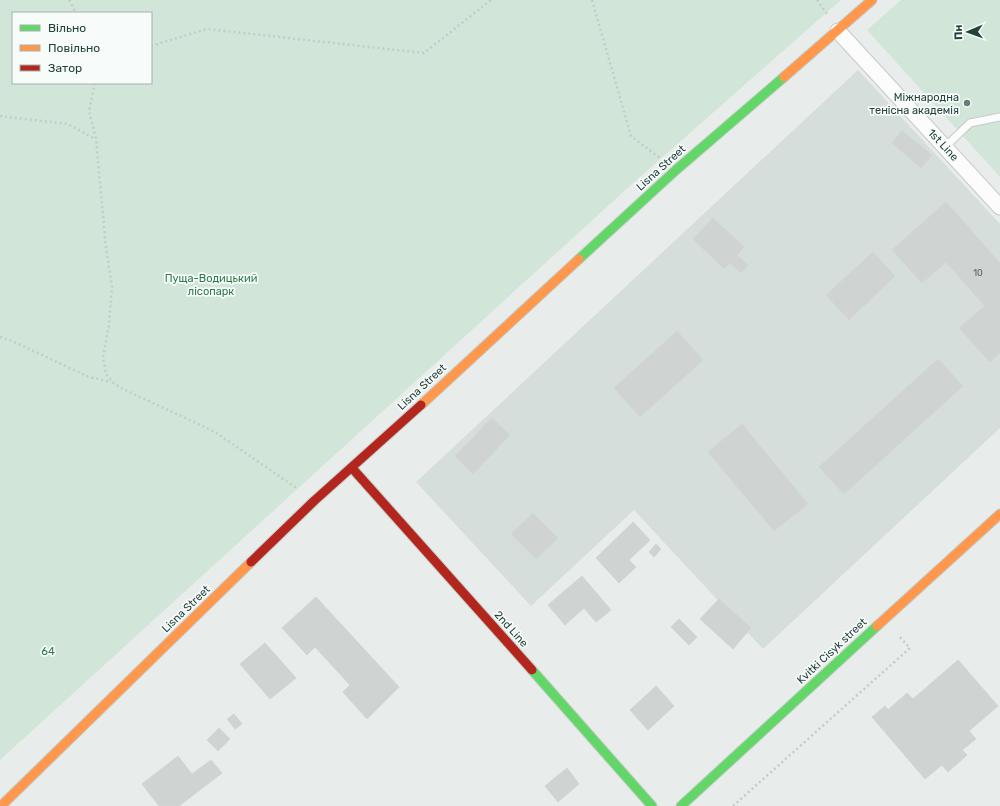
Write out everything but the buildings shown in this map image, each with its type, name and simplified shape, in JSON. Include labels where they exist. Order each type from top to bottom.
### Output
[{"type":"street","name":"Lisna Street","points":[[1,806],[314,501],[352,468],[676,170],[872,0]]},
{"type":"street","name":"1st Line","points":[[838,31],[1000,207]]},
{"type":"street","name":"2nd Line","points":[[352,468],[652,806]]},
{"type":"street","name":"Kvitki Cisyk street","points":[[681,806],[1000,514]]},
{"type":"lane","points":[[945,147],[970,123],[1000,117]]},
{"type":"path","points":[[69,0],[75,12]]},
{"type":"path","points":[[152,46],[207,29],[424,53],[491,0]]},
{"type":"path","points":[[592,0],[631,136],[676,170]]},
{"type":"path","points":[[94,84],[89,110],[96,139],[106,248],[112,286],[109,325],[103,357],[106,374],[112,382]]},
{"type":"path","points":[[0,116],[68,124],[96,139]]},
{"type":"path","points":[[0,337],[12,341],[89,377],[112,382],[216,432],[314,501]]},
{"type":"path","points":[[733,806],[910,648],[884,619]]},
{"type":"shaded area","points":[[858,70],[1000,224],[1000,428],[763,649],[634,510],[531,606],[416,482]]},
{"type":"green space","name":"Пуща-Водицький лісопарк","points":[[0,0],[841,0],[631,185],[0,760]]},
{"type":"green space","name":"Міжнародна тенісна академія","points":[[901,0],[1000,0],[1000,177],[867,30]]},
{"type":"traffic: fast","points":[[579,259],[676,170],[784,77]]},
{"type":"traffic: fast","points":[[681,806],[877,626]]},
{"type":"traffic: fast","points":[[532,670],[652,806]]},
{"type":"traffic: slow","points":[[784,77],[872,0]]},
{"type":"traffic: slow","points":[[421,405],[579,259]]},
{"type":"traffic: slow","points":[[877,626],[1000,514]]},
{"type":"traffic: slow","points":[[1,806],[251,562]]},
{"type":"traffic: jam","points":[[251,562],[314,501],[421,405]]},
{"type":"traffic: jam","points":[[352,468],[532,670]]},
{"type":"place","name":"Міжнародна тенісна академія","points":[[967,103]]},
{"type":"park label","name":"64","points":[[48,651]]}]
